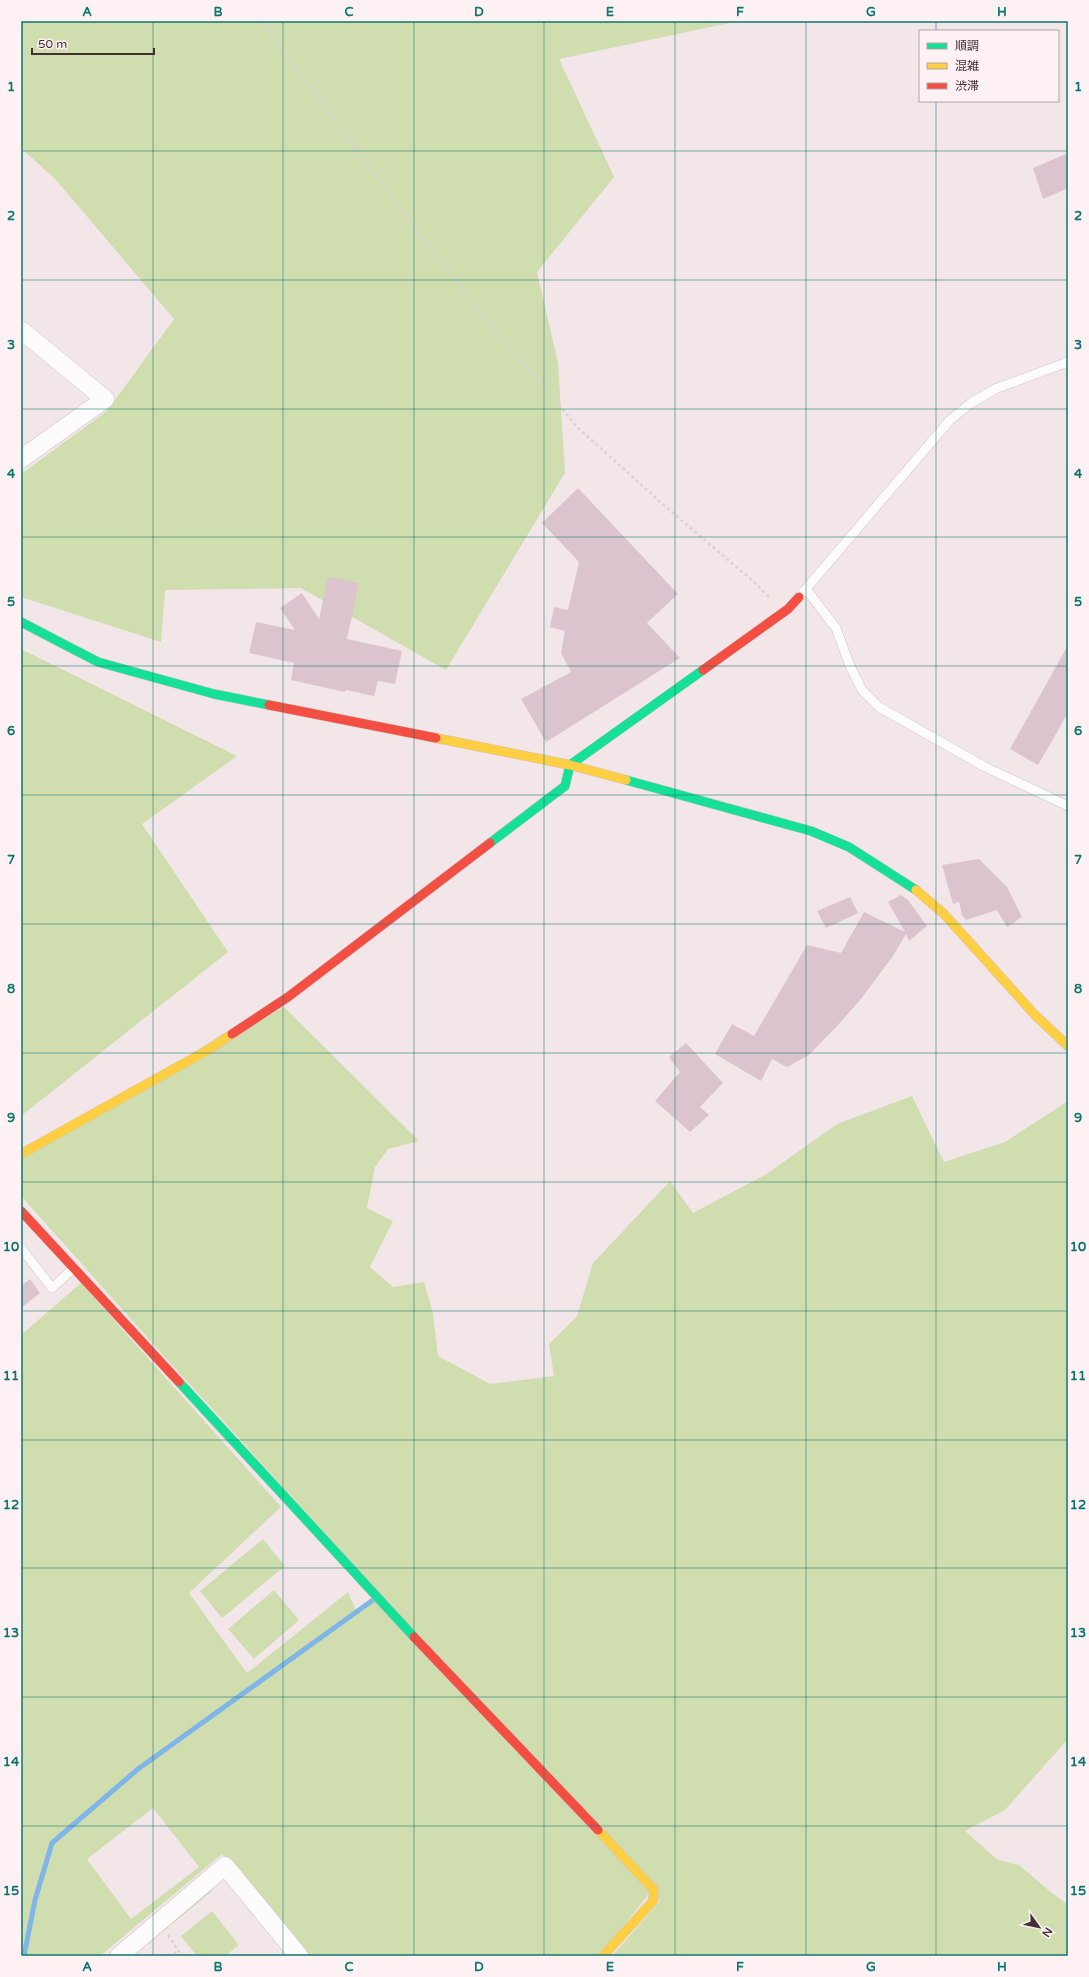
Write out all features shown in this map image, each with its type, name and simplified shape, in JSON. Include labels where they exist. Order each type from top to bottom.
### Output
[{"type":"street","points":[[21,330],[105,399],[21,459]]},
{"type":"street","points":[[21,1154],[206,1051],[288,997],[565,786],[570,765],[785,610],[799,598]]},
{"type":"street","points":[[21,622],[98,662],[214,694],[570,765],[811,831],[849,847],[913,888],[944,914],[1035,1015],[1068,1046]]},
{"type":"street","points":[[21,1211],[377,1597],[654,1890],[654,1901],[603,1956]]},
{"type":"street","points":[[119,1956],[225,1866],[299,1956]]},
{"type":"lane","points":[[799,598],[950,420],[971,403],[995,389],[1068,362]]},
{"type":"lane","points":[[806,589],[836,628],[850,666],[862,690],[879,707],[985,767],[1068,806]]},
{"type":"lane","points":[[21,1248],[52,1288],[74,1268]]},
{"type":"path","points":[[261,21],[435,256],[523,365],[539,380],[576,426],[674,514],[785,610]]},
{"type":"path","points":[[159,1922],[182,1956]]},
{"type":"path","points":[[168,1956],[179,1951]]},
{"type":"green space","points":[[21,21],[739,21],[559,59],[614,177],[537,272],[558,363],[565,473],[446,670],[301,588],[165,590],[161,642],[21,597],[21,474],[107,411],[174,319],[56,180],[21,148]]},
{"type":"green space","points":[[21,649],[237,756],[142,824],[228,952],[21,1116]]},
{"type":"green space","points":[[284,1007],[419,1141],[388,1149],[375,1167],[367,1208],[393,1221],[370,1267],[393,1287],[424,1282],[433,1314],[438,1356],[490,1384],[554,1376],[549,1344],[577,1316],[593,1263],[670,1181],[693,1213],[768,1173],[837,1124],[912,1096],[944,1162],[1005,1142],[1068,1101],[1068,1739],[1005,1810],[965,1831],[998,1860],[1019,1865],[1068,1905],[1068,1956],[612,1956],[660,1901],[164,1356],[21,1196],[21,1159]]},
{"type":"green space","points":[[81,1283],[281,1507],[189,1593],[247,1673],[348,1592],[357,1613],[374,1599],[651,1891],[600,1956],[308,1956],[222,1854],[100,1956],[21,1956],[21,1335]],"holes":[[[153,1808],[199,1867],[131,1919],[87,1859]]]},
{"type":"green space","points":[[263,1539],[285,1566],[222,1618],[200,1591]]},
{"type":"green space","points":[[274,1590],[299,1620],[254,1659],[228,1629]]},
{"type":"green space","points":[[208,1889],[211,1892],[133,1956]]},
{"type":"green space","points":[[212,1911],[239,1945],[225,1956],[197,1956],[181,1936]]},
{"type":"building","points":[[1068,153],[1068,188],[1043,199],[1033,168]]},
{"type":"building","points":[[578,488],[678,594],[647,623],[680,658],[546,742],[521,699],[571,672],[561,653],[565,631],[550,627],[554,607],[568,610],[579,562],[542,523]]},
{"type":"building","points":[[328,577],[359,583],[347,639],[402,651],[395,684],[378,681],[374,696],[346,690],[345,692],[291,680],[294,663],[249,653],[256,622],[295,630],[280,608],[302,593],[319,619]]},
{"type":"building","points":[[1068,645],[1068,713],[1038,765],[1010,749]]},
{"type":"building","points":[[979,859],[1007,887],[1022,917],[1007,927],[997,910],[966,920],[962,915],[959,902],[953,904],[942,865]]},
{"type":"building","points":[[901,895],[908,900],[927,926],[909,941],[906,934],[893,956],[861,999],[809,1055],[787,1067],[772,1059],[761,1081],[715,1054],[732,1024],[754,1036],[807,945],[841,953],[864,912],[905,932],[888,902]]},
{"type":"building","points":[[850,897],[858,913],[826,928],[817,911]]},
{"type":"building","points":[[686,1043],[723,1083],[700,1107],[709,1115],[690,1132],[655,1101],[680,1072],[669,1057]]},
{"type":"building","points":[[30,1279],[40,1293],[21,1308],[21,1286]]},
{"type":"waterway","points":[[24,1956],[35,1900],[52,1843],[138,1769],[373,1600]]},
{"type":"traffic: fast","points":[[21,622],[98,662],[214,694],[269,705]]},
{"type":"traffic: fast","points":[[490,843],[565,786],[570,765],[703,670]]},
{"type":"traffic: fast","points":[[626,780],[811,831],[849,847],[916,890]]},
{"type":"traffic: fast","points":[[179,1382],[414,1637]]},
{"type":"traffic: slow","points":[[436,738],[570,765],[626,780]]},
{"type":"traffic: slow","points":[[916,890],[944,914],[1035,1015],[1068,1046]]},
{"type":"traffic: slow","points":[[21,1154],[206,1051],[232,1034]]},
{"type":"traffic: slow","points":[[598,1830],[654,1890],[653,1901],[603,1956]]},
{"type":"traffic: jam","points":[[703,670],[788,609],[799,597]]},
{"type":"traffic: jam","points":[[269,705],[436,738]]},
{"type":"traffic: jam","points":[[232,1034],[288,997],[490,843]]},
{"type":"traffic: jam","points":[[21,1211],[179,1382]]},
{"type":"traffic: jam","points":[[414,1637],[598,1830]]}]
